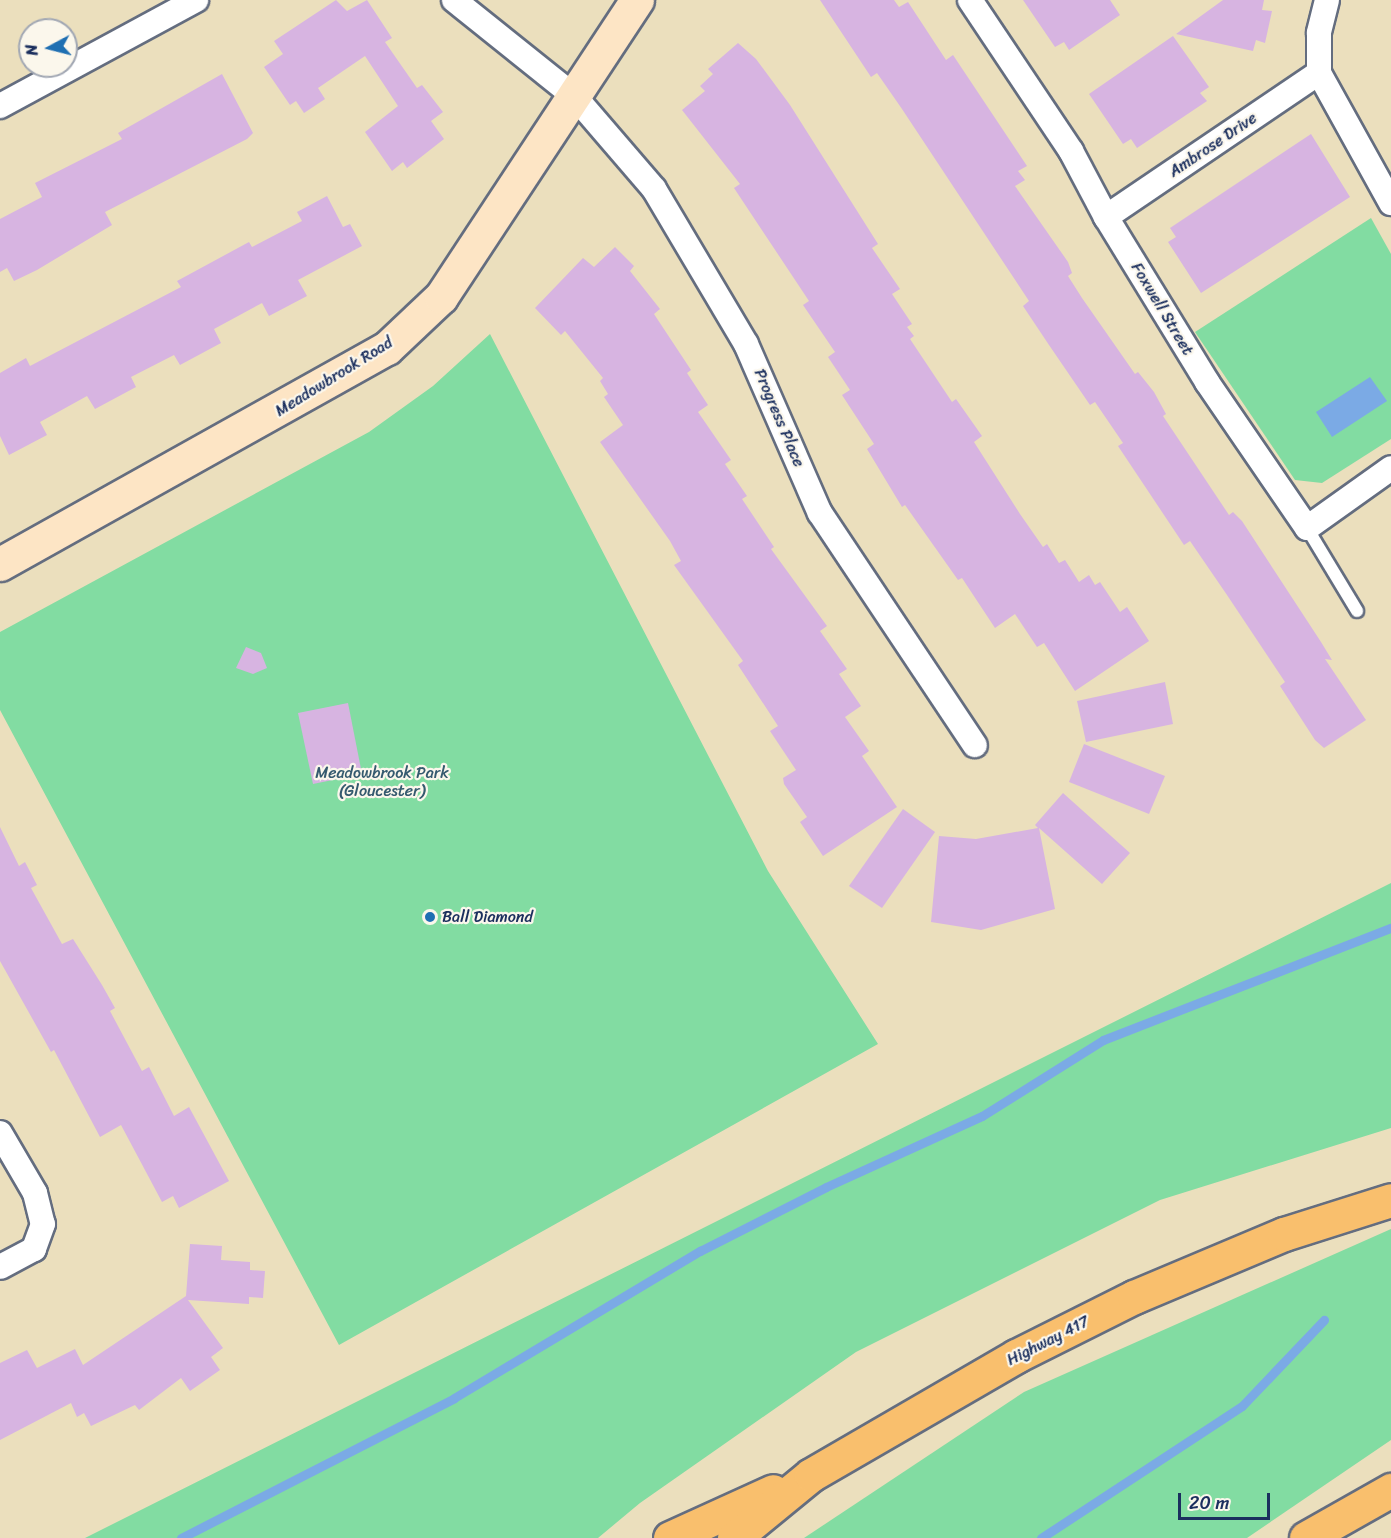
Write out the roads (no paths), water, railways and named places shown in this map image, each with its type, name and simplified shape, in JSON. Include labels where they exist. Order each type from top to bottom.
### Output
[{"type":"highway","name":"Highway 417","points":[[734,1538],[811,1475],[1016,1356],[1134,1297],[1284,1234],[1391,1200]]},
{"type":"highway","points":[[670,1538],[811,1475]]},
{"type":"highway","points":[[1306,1538],[1391,1490]]},
{"type":"street","points":[[0,106],[196,0]]},
{"type":"street","name":"Progress Place","points":[[454,0],[575,97],[654,189],[746,344],[820,513],[975,745]]},
{"type":"street","name":"Meadowbrook Road","points":[[0,564],[387,348],[441,297],[637,0]]},
{"type":"street","name":"Foxwell Street","points":[[970,0],[1071,151],[1106,217],[1207,382],[1307,528]]},
{"type":"street","points":[[1327,0],[1319,33],[1319,73],[1391,202]]},
{"type":"street","name":"Ambrose Drive","points":[[1106,217],[1319,73]]},
{"type":"street","points":[[1307,528],[1391,468]]},
{"type":"street","points":[[0,1133],[35,1193],[43,1224],[34,1249],[0,1267]]},
{"type":"lane","points":[[1307,528],[1357,611]]},
{"type":"water","points":[[1370,377],[1387,401],[1332,437],[1316,412]]},
{"type":"waterway","points":[[181,1538],[454,1398],[700,1251],[826,1187],[982,1116],[1103,1040],[1391,928]]},
{"type":"waterway","points":[[1041,1538],[1242,1406],[1324,1320]]},
{"type":"place","name":"Ball Diamond","points":[[430,917]]},
{"type":"park label","name":"Meadowbrook Park (Gloucester)","points":[[382,782]]}]
